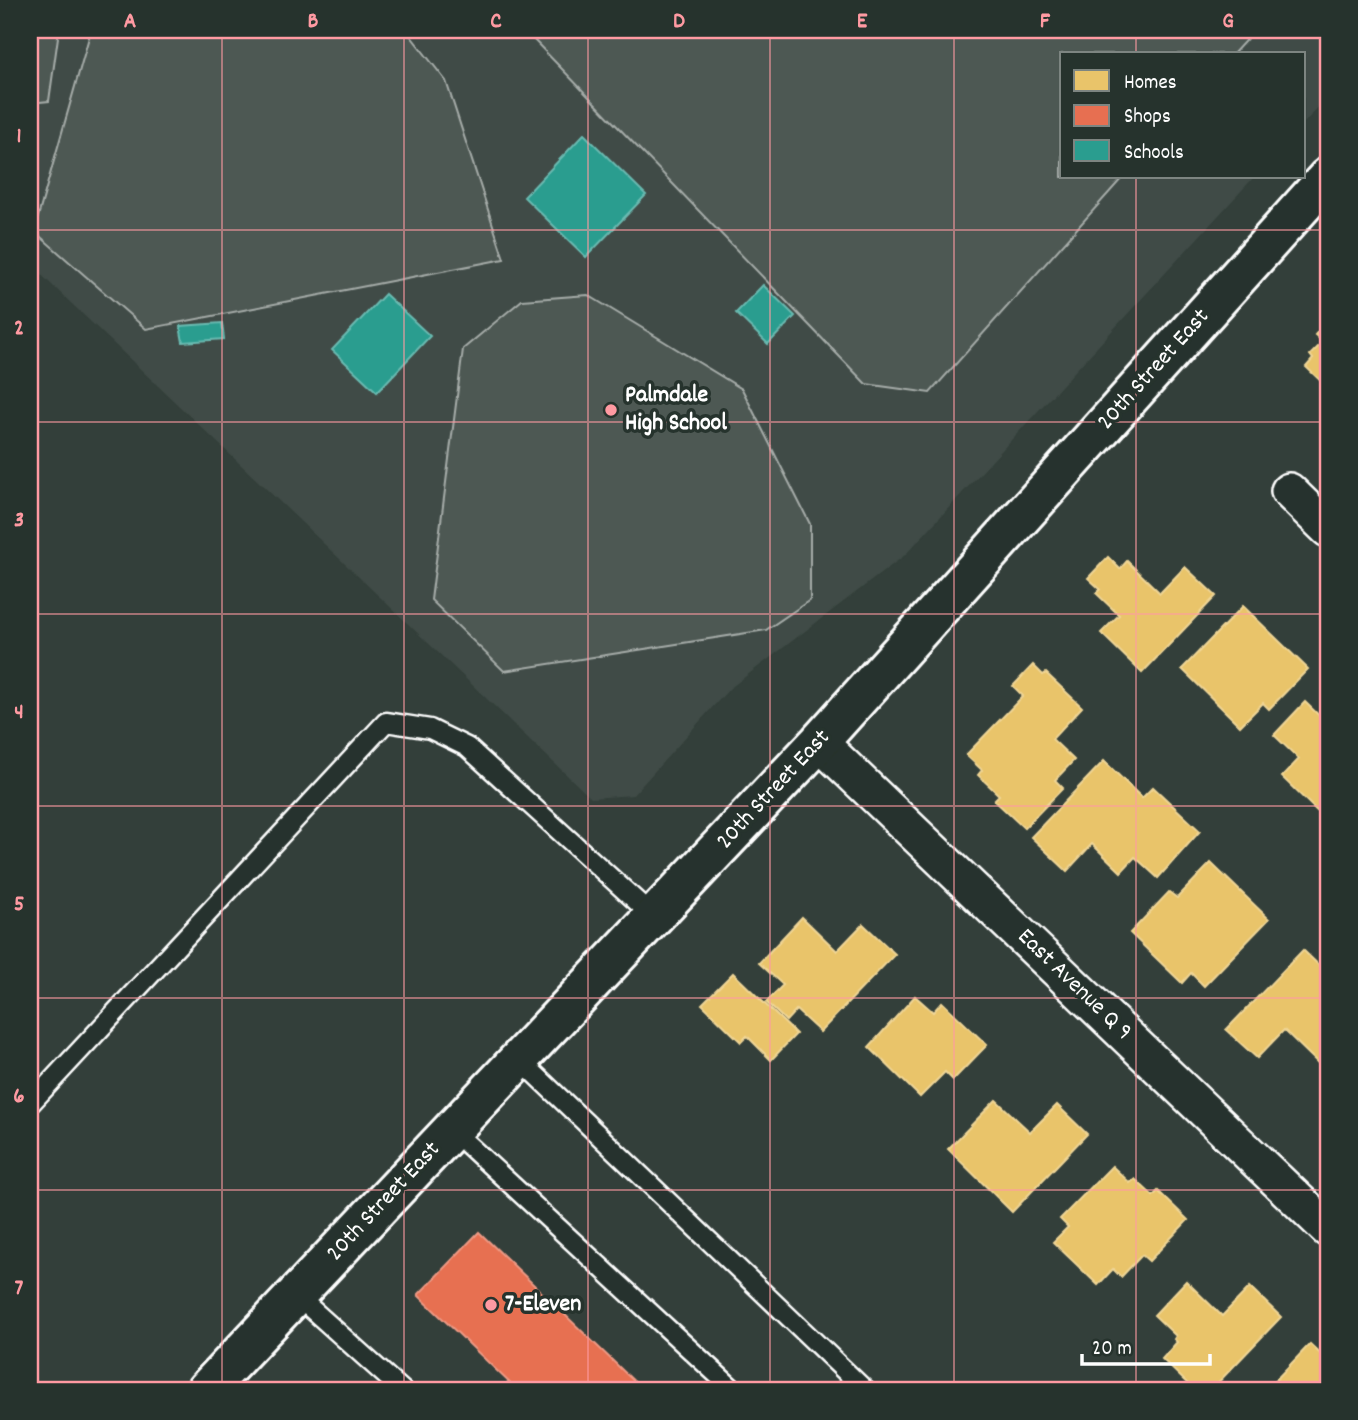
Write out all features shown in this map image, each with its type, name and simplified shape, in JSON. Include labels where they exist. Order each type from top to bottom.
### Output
[{"type":"street","name":"20th Street East","points":[[206,1390],[819,742],[1328,177]]},
{"type":"street","points":[[1289,491],[1328,529]]},
{"type":"street","name":"East Avenue Q 9","points":[[819,742],[1328,1229]]},
{"type":"lane","points":[[30,1104],[386,722],[430,729],[467,747],[654,917]]},
{"type":"lane","points":[[519,1059],[866,1390]]},
{"type":"lane","points":[[452,1130],[734,1390]]},
{"type":"lane","points":[[296,1295],[402,1390]]},
{"type":"shaded area","name":"Palmdale High School","points":[[30,30],[1328,30],[1328,96],[1306,121],[1306,52],[1060,52],[1060,178],[1253,178],[905,555],[729,689],[633,795],[591,798],[30,264]]},
{"type":"shaded area","points":[[30,30],[59,30],[49,101],[30,103]]},
{"type":"shaded area","points":[[91,30],[406,30],[446,81],[504,259],[146,329],[34,231]]},
{"type":"shaded area","points":[[543,30],[1255,30],[1235,52],[1060,52],[1060,178],[1122,178],[930,393],[866,384],[533,39]]},
{"type":"shaded area","points":[[588,295],[742,389],[810,524],[810,600],[766,630],[504,671],[431,600],[463,349],[522,300]]},
{"type":"building: Homes","points":[[1328,320],[1328,388],[1306,367],[1313,359],[1310,355],[1323,342],[1315,335]]},
{"type":"building: Homes","points":[[1108,557],[1120,569],[1127,561],[1160,593],[1185,567],[1216,596],[1142,673],[1101,633],[1119,615],[1096,593],[1100,589],[1088,578]]},
{"type":"building: Homes","points":[[1243,606],[1308,669],[1269,709],[1263,703],[1240,726],[1182,669]]},
{"type":"building: Homes","points":[[1033,665],[1043,675],[1046,673],[1082,707],[1052,739],[1074,760],[1055,780],[1063,788],[1024,828],[994,800],[999,795],[978,775],[982,770],[966,755],[1023,696],[1013,686]]},
{"type":"building: Homes","points":[[1305,702],[1328,724],[1328,813],[1324,818],[1282,777],[1299,759],[1274,735]]},
{"type":"building: Homes","points":[[1104,761],[1142,798],[1153,787],[1200,831],[1158,878],[1135,857],[1121,872],[1092,844],[1067,871],[1031,837]]},
{"type":"building: Homes","points":[[1211,863],[1269,919],[1204,986],[1191,973],[1182,983],[1130,933],[1169,892],[1177,898]]},
{"type":"building: Homes","points":[[802,917],[837,951],[863,924],[895,954],[820,1032],[796,1010],[786,1021],[766,1002],[783,985],[759,963]]},
{"type":"building: Homes","points":[[1303,950],[1328,974],[1328,1004],[1325,1008],[1328,1011],[1328,1055],[1319,1064],[1284,1030],[1257,1058],[1226,1030]]},
{"type":"building: Homes","points":[[733,973],[796,1034],[771,1060],[747,1036],[741,1042],[702,1004]]},
{"type":"building: Homes","points":[[915,996],[933,1012],[942,1002],[987,1045],[953,1080],[945,1072],[920,1097],[869,1047]]},
{"type":"building: Homes","points":[[996,1100],[1030,1132],[1057,1105],[1087,1134],[1012,1212],[948,1149]]},
{"type":"building: Homes","points":[[1112,1166],[1130,1183],[1135,1179],[1153,1196],[1158,1191],[1188,1220],[1149,1261],[1142,1255],[1121,1277],[1113,1269],[1098,1285],[1053,1242],[1068,1227],[1060,1219]]},
{"type":"building: Homes","points":[[1186,1281],[1222,1316],[1250,1287],[1281,1317],[1211,1390],[1194,1390],[1162,1359],[1177,1342],[1174,1339],[1176,1336],[1154,1315]]},
{"type":"building: Homes","points":[[1310,1344],[1328,1361],[1328,1390],[1266,1390]]},
{"type":"building: Shops","points":[[479,1232],[643,1390],[517,1390],[418,1295]]},
{"type":"building: Schools","points":[[584,134],[646,195],[586,257],[524,197]]},
{"type":"building: Schools","points":[[763,285],[795,316],[768,344],[736,313]]},
{"type":"building: Schools","points":[[385,294],[430,336],[377,392],[332,350]]},
{"type":"building: Schools","points":[[222,323],[224,339],[183,342],[180,326]]},
{"type":"place","name":"Palmdale High School","points":[[611,410]]},
{"type":"place","name":"7-Eleven","points":[[491,1305]]}]
